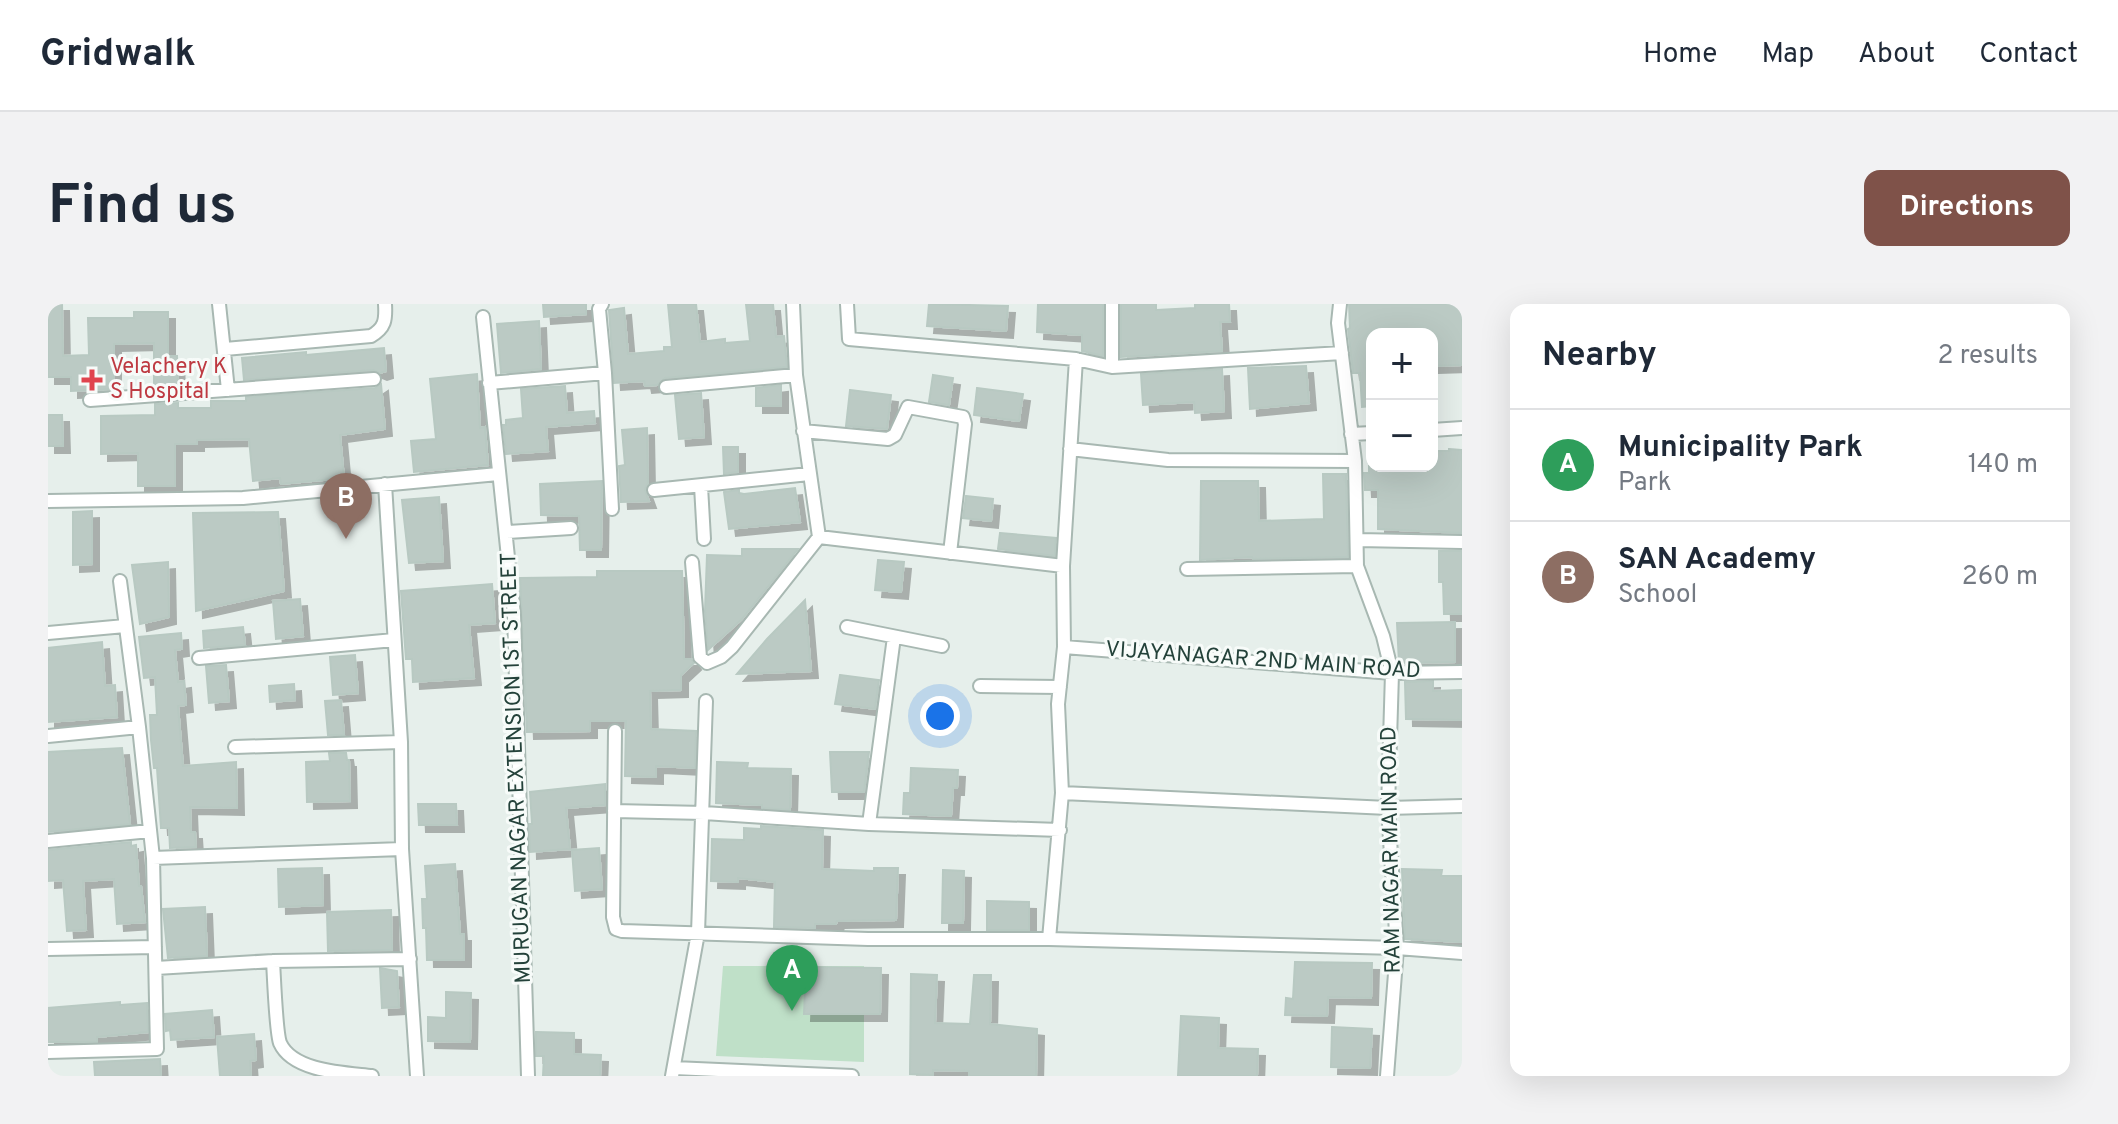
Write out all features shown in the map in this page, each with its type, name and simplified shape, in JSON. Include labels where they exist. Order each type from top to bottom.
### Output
[{"type":"street","points":[[219,304],[228,390]]},
{"type":"street","points":[[225,349],[371,336],[381,330],[386,320],[385,304]]},
{"type":"street","points":[[602,304],[599,309],[612,509]]},
{"type":"street","points":[[692,562],[700,657],[707,663],[721,657],[732,647],[819,537],[796,375],[793,304]]},
{"type":"street","points":[[847,304],[849,339],[1076,359],[1112,367],[1342,353]]},
{"type":"street","points":[[1112,304],[1112,367]]},
{"type":"street","points":[[1187,569],[1357,566],[1355,461],[1338,323],[1340,304]]},
{"type":"street","name":"MURUGAN NAGAR EXTENSION 1ST STREET","points":[[483,317],[514,615],[528,1076]]},
{"type":"street","points":[[1049,939],[1062,793],[1058,704],[1064,647],[1063,566],[1076,359]]},
{"type":"street","points":[[489,383],[605,373]]},
{"type":"street","points":[[666,387],[796,375]]},
{"type":"street","points":[[90,400],[374,379]]},
{"type":"street","points":[[803,431],[888,439],[895,435],[908,407],[963,417],[965,424],[950,553]]},
{"type":"street","points":[[1438,430],[1462,428]]},
{"type":"street","points":[[1351,434],[1366,433]]},
{"type":"street","points":[[1070,449],[1168,460],[1355,461]]},
{"type":"street","points":[[48,501],[243,498],[498,474]]},
{"type":"street","points":[[654,490],[809,474]]},
{"type":"street","points":[[385,484],[401,742],[402,849],[417,1076]]},
{"type":"street","points":[[701,486],[704,539]]},
{"type":"street","points":[[507,532],[571,528]]},
{"type":"street","points":[[819,537],[1063,566]]},
{"type":"street","points":[[1358,540],[1462,542]]},
{"type":"street","name":"RAM NAGAR MAIN ROAD","points":[[1357,566],[1383,636],[1392,673],[1388,808],[1397,948],[1387,1076]]},
{"type":"street","points":[[48,1052],[157,1049],[153,858],[120,581]]},
{"type":"street","points":[[48,633],[125,626]]},
{"type":"street","points":[[847,627],[942,646]]},
{"type":"street","points":[[869,824],[894,637]]},
{"type":"street","points":[[199,658],[394,640]]},
{"type":"street","name":"VIJAYANAGAR 2ND MAIN ROAD","points":[[1064,647],[1392,673],[1462,672]]},
{"type":"street","points":[[980,686],[1060,687]]},
{"type":"street","points":[[706,701],[698,933],[673,1072],[852,1076]]},
{"type":"street","points":[[48,736],[139,727]]},
{"type":"street","points":[[615,731],[613,917],[616,929],[627,932],[868,939],[1049,939],[1397,948],[1462,953]]},
{"type":"street","points":[[235,747],[401,742]]},
{"type":"street","points":[[1062,793],[1388,808],[1462,806]]},
{"type":"street","points":[[614,811],[1060,830]]},
{"type":"street","points":[[48,841],[150,831]]},
{"type":"street","points":[[153,858],[402,849]]},
{"type":"street","points":[[48,949],[155,947]]},
{"type":"street","points":[[156,968],[273,961],[410,959]]},
{"type":"street","points":[[273,961],[280,1043],[292,1056],[317,1070],[372,1076]]},
{"type":"green space","points":[[723,966],[864,966],[864,1062],[716,1056]]},
{"type":"building","points":[[48,304],[62,304],[63,356],[89,355],[88,318],[134,318],[134,312],[168,312],[168,356],[177,356],[178,384],[154,386],[154,343],[114,344],[114,389],[71,391],[71,377],[48,377]]},
{"type":"building","points":[[543,304],[586,304],[586,314],[544,317]]},
{"type":"building","points":[[668,304],[696,304],[700,342],[725,339],[725,343],[750,341],[746,304],[773,304],[776,337],[784,336],[787,367],[665,378],[657,385],[645,386],[644,381],[614,383],[609,310],[624,308],[628,354],[664,351],[664,347],[672,347]]},
{"type":"building","points":[[929,304],[1008,306],[1006,331],[927,326]]},
{"type":"building","points":[[1038,304],[1103,304],[1103,356],[1082,351],[1082,335],[1037,332]]},
{"type":"building","points":[[1121,304],[1156,304],[1156,310],[1195,308],[1195,304],[1229,304],[1230,322],[1220,322],[1222,351],[1121,357]]},
{"type":"building","points":[[1349,304],[1462,304],[1462,365],[1438,366],[1438,328],[1366,328],[1366,407],[1362,407],[1360,373],[1353,373]]},
{"type":"building","points":[[539,321],[541,369],[501,373],[497,324]]},
{"type":"building","points":[[384,348],[386,371],[380,373],[373,370],[244,380],[242,358]]},
{"type":"building","points":[[1306,366],[1309,403],[1250,409],[1248,368]]},
{"type":"building","points":[[1222,369],[1224,411],[1195,413],[1194,402],[1143,405],[1141,374]]},
{"type":"building","points":[[477,374],[480,428],[485,427],[488,465],[414,472],[411,441],[436,439],[430,379]]},
{"type":"building","points":[[933,375],[953,378],[949,405],[929,402]]},
{"type":"building","points":[[381,384],[385,429],[340,435],[344,478],[281,484],[280,478],[253,481],[249,439],[197,440],[197,444],[175,444],[175,486],[138,486],[138,453],[101,454],[101,416],[155,415],[155,404],[178,403],[178,408],[211,408],[211,401],[246,401],[246,397],[375,388]]},
{"type":"building","points":[[781,385],[781,406],[756,406],[756,388]]},
{"type":"building","points":[[565,386],[567,413],[594,411],[595,423],[546,427],[548,451],[506,454],[503,425],[506,425],[506,420],[523,418],[521,389]]},
{"type":"building","points":[[977,388],[1023,394],[1019,421],[974,415]]},
{"type":"building","points":[[850,390],[891,395],[887,429],[846,426]]},
{"type":"building","points":[[701,393],[704,437],[679,439],[675,395]]},
{"type":"building","points":[[48,415],[62,415],[63,446],[48,446]]},
{"type":"building","points":[[647,428],[648,483],[645,490],[649,501],[621,502],[619,466],[625,465],[622,430]]},
{"type":"building","points":[[723,447],[738,447],[738,472],[724,474]]},
{"type":"building","points":[[1462,450],[1462,533],[1378,529],[1378,490],[1365,490],[1364,473],[1438,472],[1438,451]]},
{"type":"building","points":[[1323,474],[1346,474],[1348,557],[1200,560],[1201,481],[1258,481],[1259,521],[1324,519]]},
{"type":"building","points":[[602,481],[601,550],[580,550],[579,516],[541,515],[540,484]]},
{"type":"building","points":[[795,488],[800,522],[729,529],[724,492],[739,490],[744,494]]},
{"type":"building","points":[[966,496],[993,499],[991,521],[963,518]]},
{"type":"building","points":[[439,497],[443,561],[409,563],[402,500]]},
{"type":"building","points":[[92,511],[92,564],[73,565],[73,512]]},
{"type":"building","points":[[278,512],[284,591],[196,611],[193,513]]},
{"type":"building","points":[[1000,533],[1056,538],[1055,556],[998,549]]},
{"type":"building","points":[[742,549],[798,549],[742,619],[708,650],[705,611],[707,555],[742,556]]},
{"type":"building","points":[[1439,551],[1462,551],[1462,614],[1444,614],[1443,582],[1439,582]]},
{"type":"building","points":[[878,560],[904,562],[901,592],[875,590]]},
{"type":"building","points":[[168,562],[169,617],[140,624],[132,565]]},
{"type":"building","points":[[597,571],[682,571],[684,659],[691,659],[694,663],[681,675],[681,690],[650,691],[651,729],[696,731],[695,768],[656,766],[656,777],[625,776],[626,721],[590,721],[590,731],[527,732],[520,578],[597,577]]},
{"type":"building","points":[[492,584],[495,623],[469,625],[474,678],[413,682],[412,659],[406,659],[401,591]]},
{"type":"building","points":[[300,599],[303,636],[276,639],[273,601]]},
{"type":"building","points":[[805,600],[811,671],[737,674],[767,639]]},
{"type":"building","points":[[1455,622],[1455,662],[1399,663],[1397,623]]},
{"type":"building","points":[[243,627],[245,645],[204,648],[203,631]]},
{"type":"building","points":[[181,633],[182,649],[175,650],[178,682],[184,681],[186,705],[178,706],[183,766],[236,762],[237,808],[190,807],[191,832],[195,832],[196,847],[170,848],[169,828],[161,828],[157,768],[154,768],[151,740],[150,715],[157,715],[155,677],[144,678],[139,637]]},
{"type":"building","points":[[102,642],[105,686],[115,685],[117,717],[48,722],[48,648]]},
{"type":"building","points":[[355,655],[358,693],[333,695],[330,657]]},
{"type":"building","points":[[226,665],[229,701],[209,703],[206,666]]},
{"type":"building","points":[[840,675],[879,680],[875,709],[835,704]]},
{"type":"building","points":[[1433,681],[1433,691],[1462,690],[1462,720],[1406,719],[1405,682]]},
{"type":"building","points":[[294,684],[295,700],[270,702],[269,686]]},
{"type":"building","points":[[341,700],[344,735],[328,735],[325,701]]},
{"type":"building","points":[[122,748],[130,824],[48,832],[48,752]]},
{"type":"building","points":[[830,752],[869,752],[864,792],[832,792]]},
{"type":"building","points":[[329,753],[346,753],[349,760],[350,801],[307,802],[306,762],[330,761]]},
{"type":"building","points":[[717,762],[748,763],[747,768],[791,769],[790,810],[716,803]]},
{"type":"building","points":[[911,768],[958,770],[951,816],[903,814],[904,793],[910,793]]},
{"type":"building","points":[[605,784],[605,805],[566,808],[570,849],[530,852],[530,792]]},
{"type":"building","points":[[418,804],[456,804],[457,825],[419,825]]},
{"type":"building","points":[[761,826],[823,830],[822,869],[874,871],[874,868],[898,868],[896,920],[837,921],[836,924],[815,924],[815,928],[774,927],[775,882],[738,878],[738,882],[711,881],[712,839],[744,840],[744,828],[761,829]]},
{"type":"building","points":[[131,842],[131,846],[136,845],[145,922],[117,924],[114,879],[83,881],[86,930],[67,931],[63,880],[48,881],[48,850]]},
{"type":"building","points":[[599,848],[602,889],[575,891],[572,850]]},
{"type":"building","points":[[455,864],[460,934],[464,934],[464,960],[427,960],[422,899],[427,899],[425,866]]},
{"type":"building","points":[[322,868],[323,905],[279,907],[278,869]]},
{"type":"building","points":[[1402,869],[1442,870],[1441,876],[1462,876],[1462,942],[1405,939]]},
{"type":"building","points":[[943,870],[964,871],[963,923],[942,923]]},
{"type":"building","points":[[987,901],[1029,902],[1029,930],[987,930]]},
{"type":"building","points":[[205,907],[207,956],[168,958],[163,909]]},
{"type":"building","points":[[391,910],[392,950],[328,951],[327,912]]},
{"type":"building","points":[[1295,962],[1372,963],[1371,998],[1328,997],[1327,1016],[1285,1015],[1286,998],[1293,999]]},
{"type":"building","points":[[806,967],[881,968],[880,1014],[804,1014]]},
{"type":"building","points":[[380,968],[397,971],[399,1007],[382,1008]]},
{"type":"building","points":[[911,974],[937,975],[935,1023],[970,1024],[974,975],[991,975],[990,1024],[1037,1029],[1036,1076],[969,1076],[969,1071],[933,1070],[933,1075],[910,1074]]},
{"type":"building","points":[[446,992],[471,993],[470,1042],[428,1041],[428,1017],[446,1018]]},
{"type":"building","points":[[120,1002],[120,1005],[147,1003],[148,1032],[97,1037],[97,1042],[48,1042],[48,1008]]},
{"type":"building","points":[[212,1010],[214,1037],[171,1040],[170,1030],[166,1031],[165,1014]]},
{"type":"building","points":[[1181,1016],[1219,1018],[1218,1048],[1258,1049],[1257,1076],[1178,1076]]},
{"type":"building","points":[[1332,1027],[1372,1029],[1370,1068],[1331,1067]]},
{"type":"building","points":[[536,1032],[574,1033],[574,1054],[601,1055],[600,1076],[543,1076],[544,1056],[536,1056]]},
{"type":"building","points":[[254,1034],[256,1060],[250,1061],[251,1076],[220,1076],[217,1037]]},
{"type":"building","points":[[160,1059],[161,1076],[95,1076],[94,1062]]},
{"type":"place","name":"Velachery K S Hospital","points":[[92,380]]},
{"type":"place","name":"SAN Academy","points":[[346,539]]},
{"type":"place","name":"Municipality Park","points":[[792,1011]]}]
